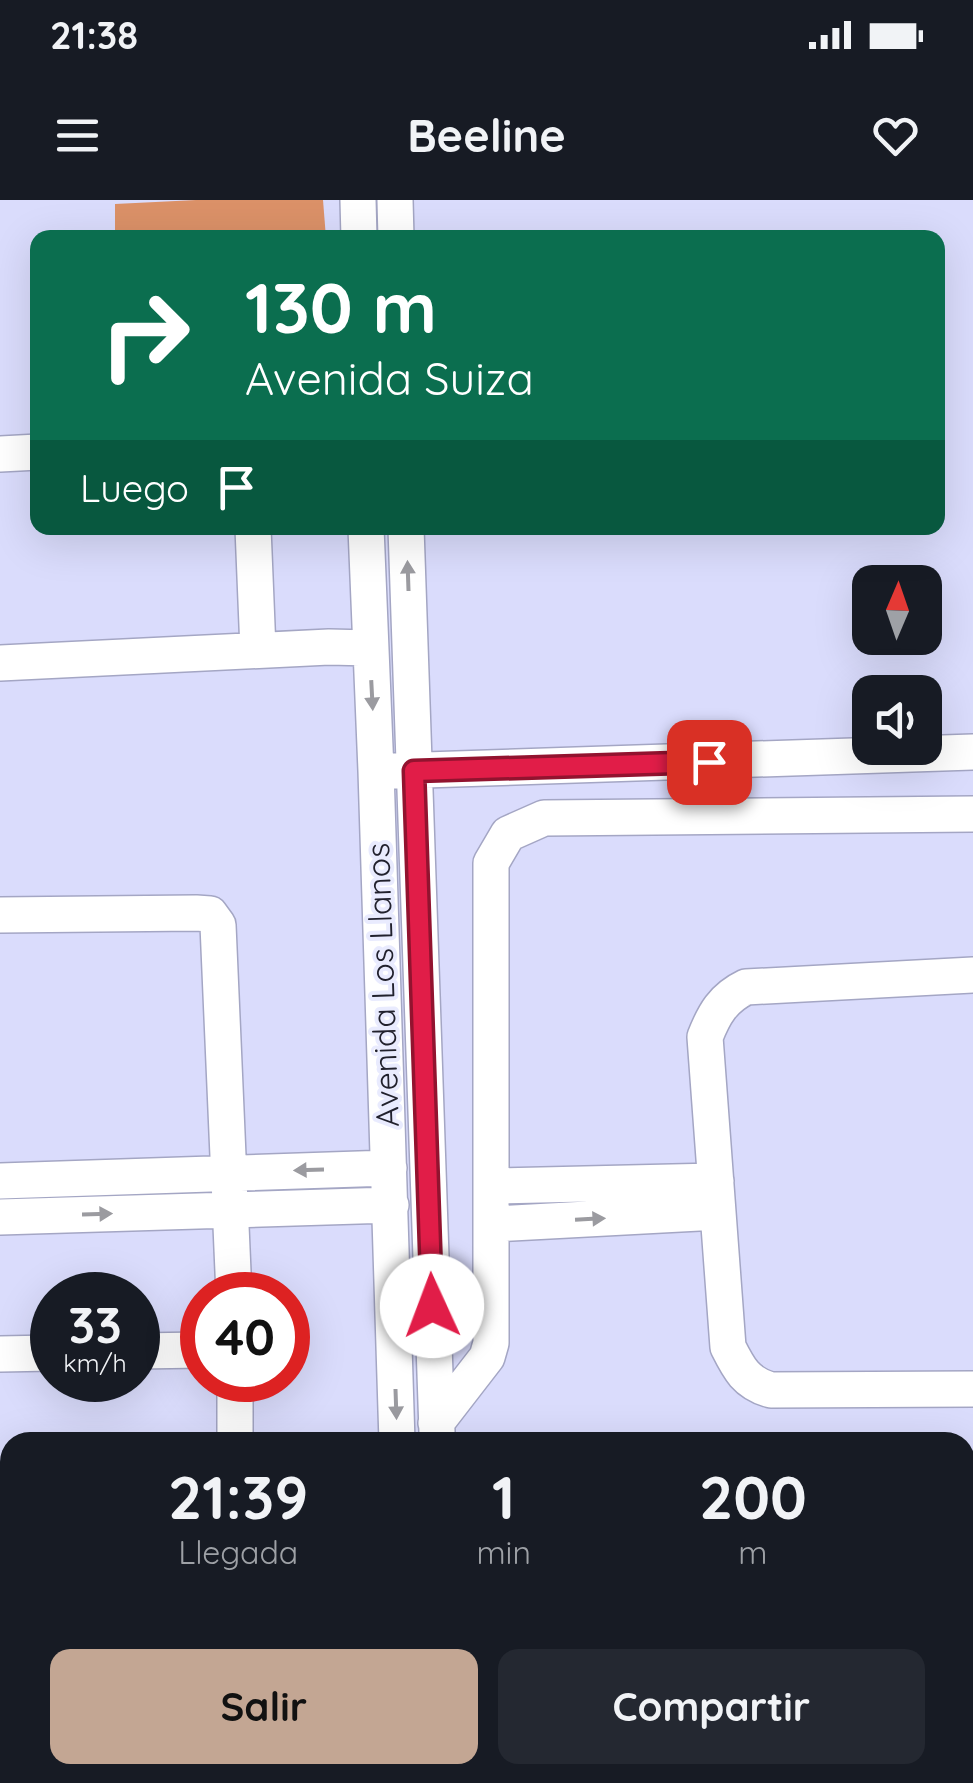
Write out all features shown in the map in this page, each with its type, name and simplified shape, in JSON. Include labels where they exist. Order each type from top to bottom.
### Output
[{"type":"street","points":[[358,200],[359,230]]},
{"type":"street","points":[[395,200],[396,230]]},
{"type":"street","points":[[0,454],[30,452]]},
{"type":"street","points":[[254,535],[258,650]]},
{"type":"street","name":"Avenida Los Llanos","points":[[366,535],[397,1432]]},
{"type":"street","name":"Avenida Los Llanos","points":[[406,535],[437,1432]]},
{"type":"street","points":[[0,663],[329,646],[370,648]]},
{"type":"street","points":[[942,753],[973,752]]},
{"type":"street","points":[[376,772],[852,756]]},
{"type":"street","points":[[857,765],[860,816]]},
{"type":"street","points":[[438,1432],[492,1343],[492,863],[508,834],[544,818],[973,814]]},
{"type":"street","points":[[0,915],[210,914],[218,925],[233,1272]]},
{"type":"street","points":[[973,975],[756,985],[727,998],[705,1037],[728,1347],[735,1364],[749,1380],[771,1390],[973,1389]]},
{"type":"street","points":[[0,1181],[389,1168]]},
{"type":"street","points":[[493,1186],[717,1196]]},
{"type":"street","points":[[492,1224],[717,1196]]},
{"type":"street","points":[[0,1217],[390,1205]]},
{"type":"street","points":[[0,1354],[30,1353]]},
{"type":"street","points":[[235,1402],[236,1432]]},
{"type":"building","points":[[323,200],[325,230],[115,230],[115,204]]},
{"type":"route","points":[[432,1306],[414,771],[709,762]]}]
